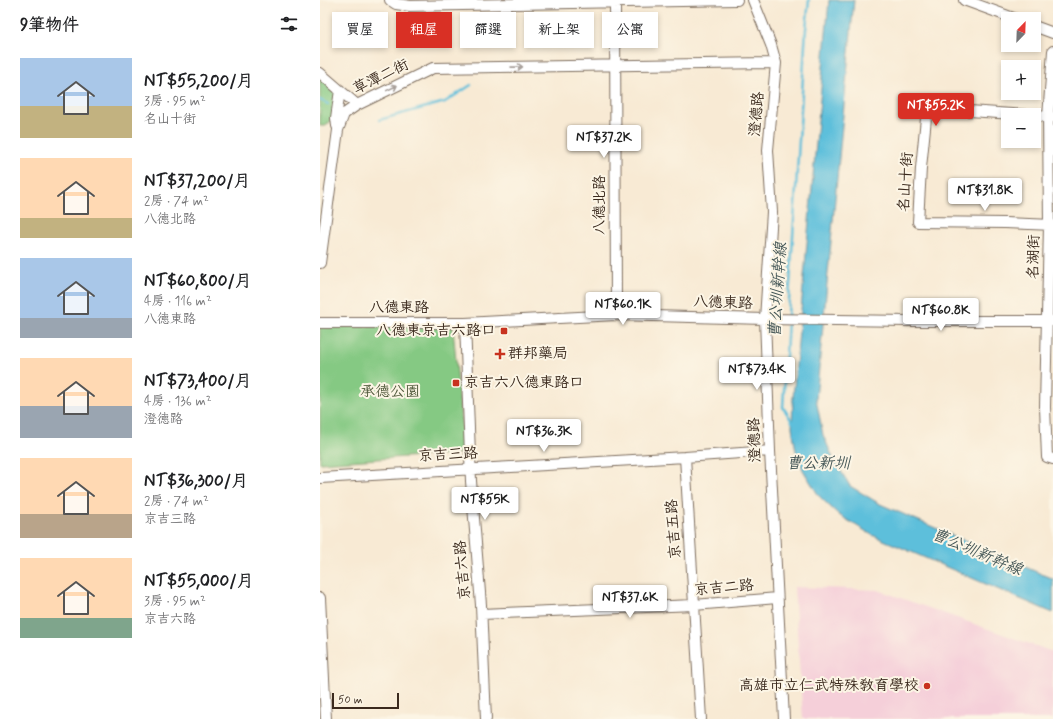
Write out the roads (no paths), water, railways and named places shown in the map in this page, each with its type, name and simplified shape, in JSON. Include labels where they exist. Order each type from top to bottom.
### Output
[{"type":"street","points":[[390,0],[396,4],[410,6],[615,1],[737,0]]},
{"type":"street","points":[[753,0],[771,45],[776,63]]},
{"type":"street","points":[[964,0],[1001,14]]},
{"type":"street","name":"八德北路","points":[[615,1],[616,315]]},
{"type":"street","points":[[1041,29],[1053,33]]},
{"type":"street","name":"名湖街","points":[[1053,51],[1050,117],[1050,320],[1046,407],[1047,457],[1053,459]]},
{"type":"street","name":"草潭二街","points":[[320,263],[338,130],[344,114],[357,105],[433,68],[776,63]]},
{"type":"street","name":"澄德路","points":[[776,63],[768,150],[772,212],[765,319],[770,451],[784,719]]},
{"type":"street","points":[[320,73],[357,105]]},
{"type":"street","points":[[338,130],[336,118],[340,90]]},
{"type":"street","name":"名山十街","points":[[1001,113],[927,108],[921,168],[918,222],[1051,225]]},
{"type":"street","name":"八德東路","points":[[320,323],[465,323],[616,315],[909,321],[1050,320]]},
{"type":"street","name":"京吉六路","points":[[465,323],[471,481],[482,614],[486,719]]},
{"type":"street","name":"京吉三路","points":[[320,478],[770,451]]},
{"type":"street","name":"京吉五路","points":[[685,456],[701,719]]},
{"type":"street","points":[[320,598],[326,719]]},
{"type":"street","name":"京吉二路","points":[[482,614],[694,606],[777,598]]},
{"type":"water","name":"曹公新圳","points":[[829,0],[854,0],[816,399],[823,435],[834,460],[850,486],[880,504],[1053,579],[1053,613],[872,535],[839,515],[819,496],[803,470],[796,451],[792,427],[793,398]]},
{"type":"waterway","name":"曹公圳新幹線","points":[[788,316],[809,0]]},
{"type":"waterway","points":[[379,120],[445,102],[471,85]]},
{"type":"waterway","points":[[320,100],[328,104]]},
{"type":"waterway","name":"曹公圳新幹線","points":[[788,321],[783,407],[793,423]]},
{"type":"place","name":"八德東京吉六路口","points":[[504,331]]},
{"type":"place","name":"群邦藥局","points":[[500,354]]},
{"type":"place","name":"京吉六八德東路口","points":[[456,383]]},
{"type":"place","name":"高雄市立仁武特殊教育學校","points":[[927,686]]},
{"type":"park label","name":"承德公園","points":[[390,392]]}]
